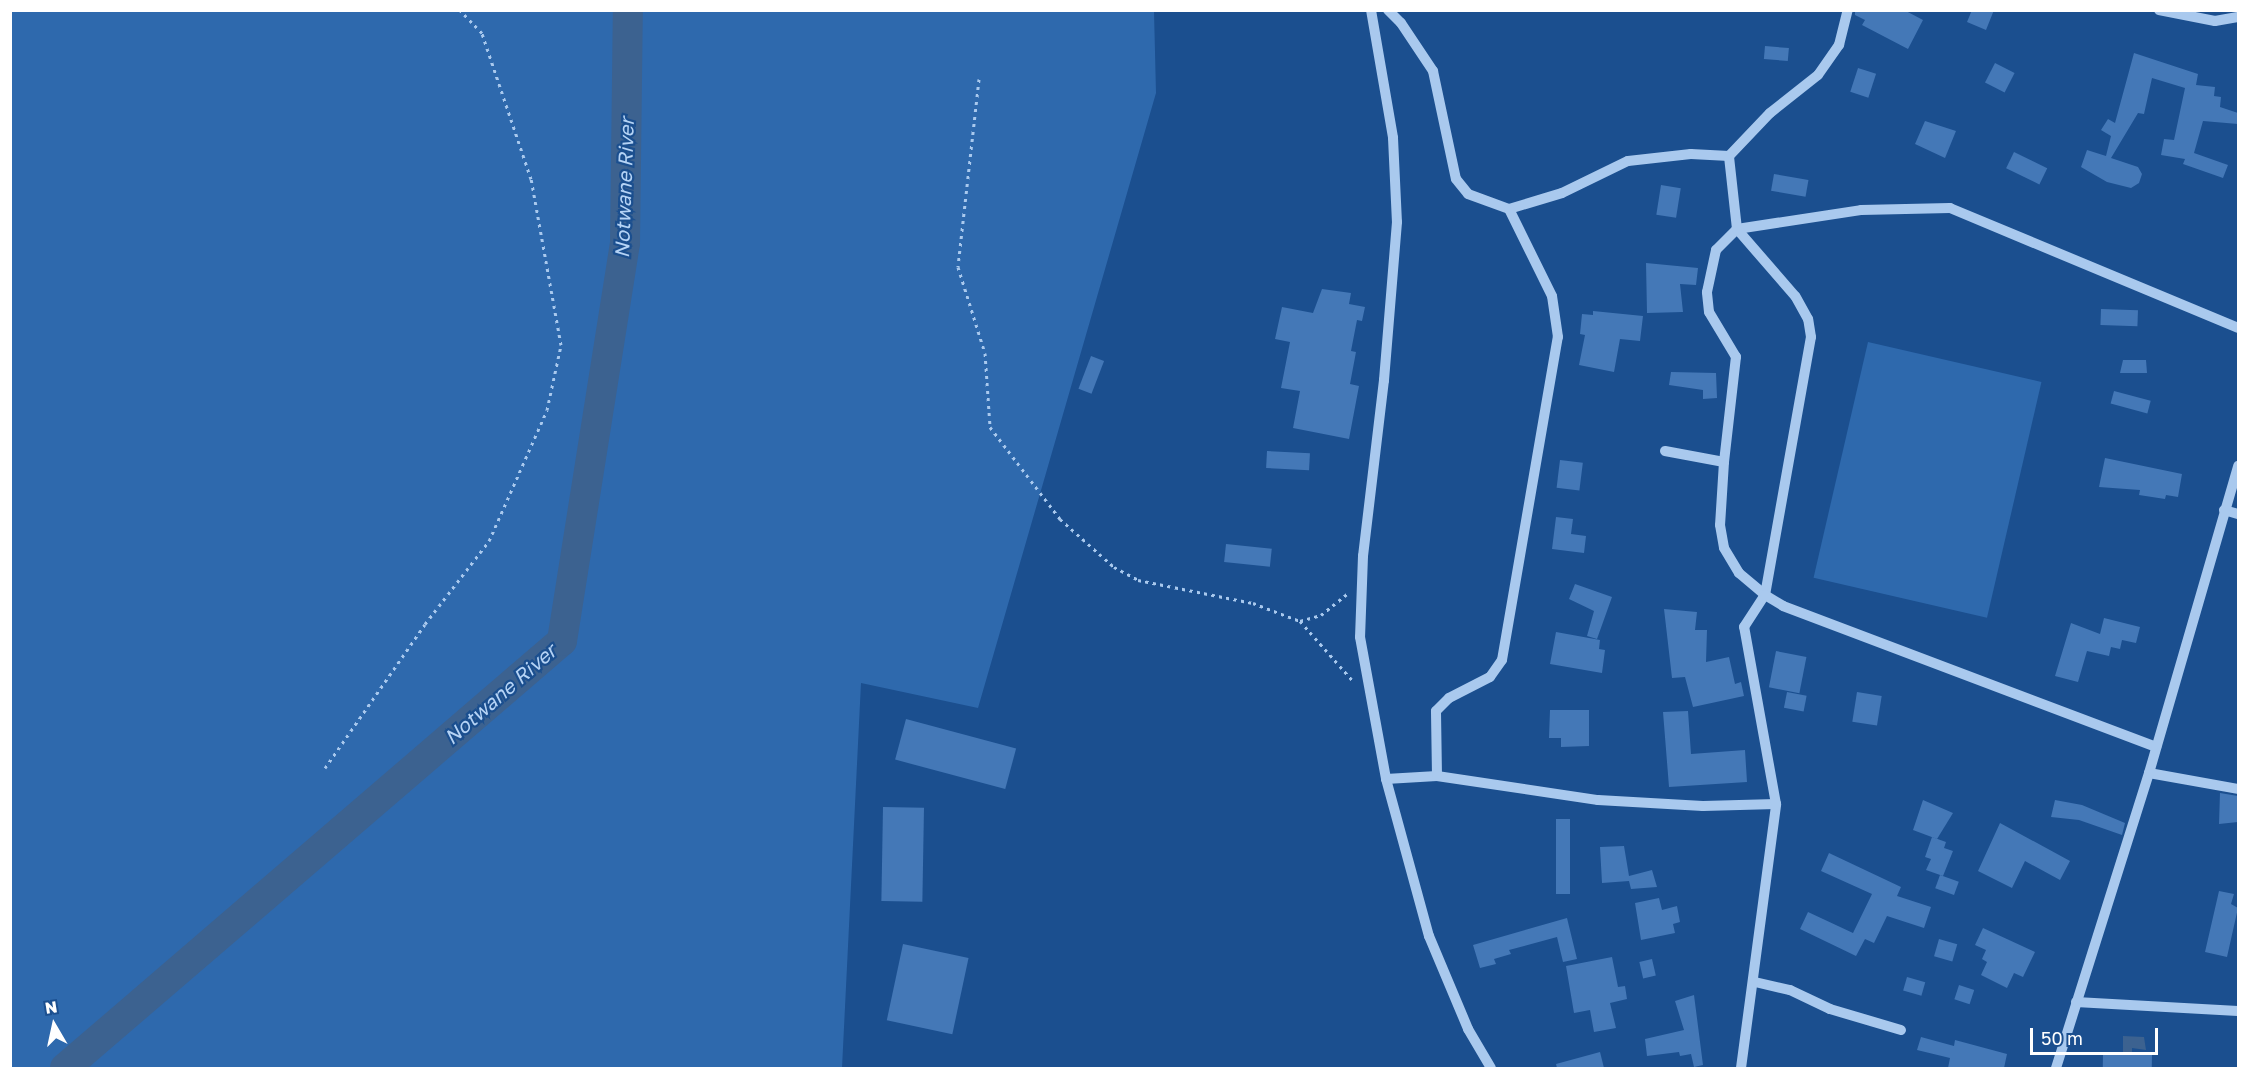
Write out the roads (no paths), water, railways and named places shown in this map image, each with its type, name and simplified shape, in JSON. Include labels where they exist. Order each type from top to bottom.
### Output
[{"type":"street","points":[[1371,10],[1393,138],[1396,222],[1362,577],[1360,638],[1386,779],[1429,936],[1468,1029],[1491,1068]]},
{"type":"street","points":[[1388,10],[1401,23],[1433,71],[1456,179],[1468,194],[1509,209],[1562,193],[1628,161],[1691,154],[1728,156]]},
{"type":"street","points":[[1742,1068],[1755,982],[1776,804],[1744,627],[1765,595],[1811,337],[1808,319],[1795,296],[1737,229],[1732,214],[1728,156],[1770,113],[1818,75],[1839,45],[1848,10]]},
{"type":"street","points":[[2159,10],[2215,21],[2238,17]]},
{"type":"street","points":[[2156,747],[1783,606],[1738,573],[1724,548],[1719,525],[1736,357],[1709,312],[1707,292],[1716,250],[1737,229],[1861,210],[1950,208],[2238,328]]},
{"type":"street","points":[[1437,776],[1437,711],[1449,698],[1490,677],[1502,660],[1558,338],[1557,319],[1548,286],[1509,209]]},
{"type":"street","points":[[1665,451],[1724,462]]},
{"type":"street","points":[[2056,1068],[2149,773],[2238,466]]},
{"type":"street","points":[[2224,510],[2238,514]]},
{"type":"street","points":[[2149,773],[2238,789]]},
{"type":"street","points":[[1386,779],[1437,776],[1598,800],[1703,806],[1776,804]]},
{"type":"street","points":[[1755,982],[1790,990],[1830,1009],[1901,1029]]},
{"type":"street","points":[[2076,1002],[2238,1011]]},
{"type":"waterway","name":"Notwane River","points":[[65,1068],[562,641],[625,243],[628,10]]}]
